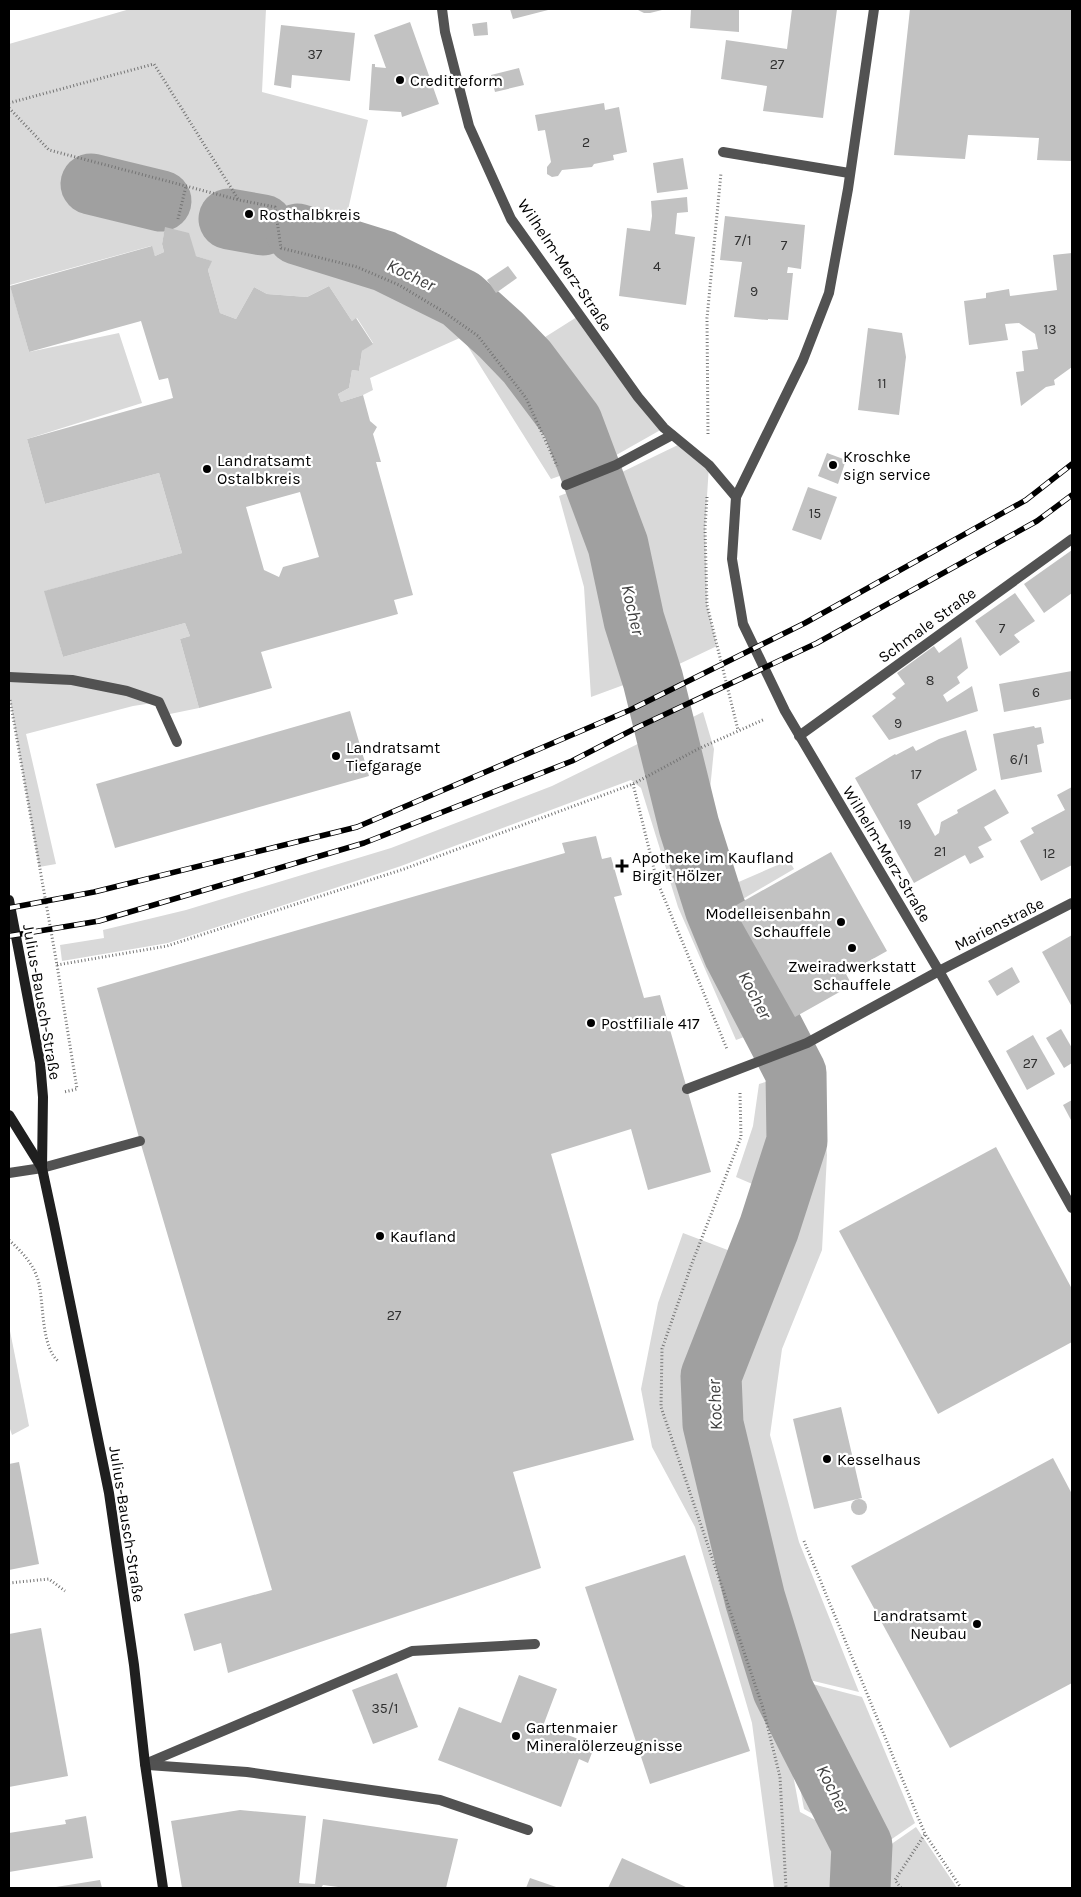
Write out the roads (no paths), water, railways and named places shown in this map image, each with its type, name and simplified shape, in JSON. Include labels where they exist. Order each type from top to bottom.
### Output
[{"type":"main road","name":"Julius-Bausch-Straße","points":[[9,900],[40,1062],[43,1097],[42,1168],[110,1502],[134,1665],[145,1764],[163,1888]]},
{"type":"main road","name":"Julius-Bausch-Straße","points":[[9,1115],[42,1168]]},
{"type":"street","name":"Wilhelm-Merz-Straße","points":[[442,9],[445,32],[469,126],[511,219],[638,397],[664,428],[708,465],[736,497]]},
{"type":"street","name":"Wilhelm-Merz-Straße","points":[[874,9],[829,293],[803,360],[736,497],[732,559],[743,624],[785,711],[939,971],[1072,1208]]},
{"type":"street","points":[[723,152],[849,172]]},
{"type":"street","points":[[566,485],[616,465],[672,435]]},
{"type":"street","name":"Schmale Straße","points":[[799,736],[1072,539]]},
{"type":"street","points":[[9,677],[72,680],[127,691],[159,702],[177,742]]},
{"type":"street","name":"Marienstraße","points":[[687,1089],[807,1044],[939,971],[1072,903]]},
{"type":"street","points":[[9,1173],[42,1168],[140,1142]]},
{"type":"street","points":[[145,1764],[412,1651],[535,1644]]},
{"type":"street","points":[[145,1764],[247,1772],[440,1800],[528,1830]]},
{"type":"waterway","name":"Kocher","points":[[91,184],[161,201]]},
{"type":"waterway","name":"Kocher","points":[[229,219],[263,225]]},
{"type":"waterway","name":"Kocher","points":[[297,234],[384,261],[461,299],[501,335],[527,362],[572,422],[618,545],[634,620],[653,680],[689,826],[715,908],[734,954],[796,1073],[797,1141],[769,1228],[711,1376],[713,1424],[755,1599],[783,1690],[862,1845],[860,1888]]},
{"type":"railway","points":[[9,908],[94,892],[357,827],[630,710],[805,623],[1026,500],[1072,464]]},
{"type":"railway","points":[[9,936],[99,921],[364,843],[572,761],[638,727],[817,643],[1037,521],[1072,495]]},
{"type":"place","name":"Creditreform","points":[[400,80]]},
{"type":"place","name":"Rosthalbkreis","points":[[249,214]]},
{"type":"place","name":"Kroschke sign service","points":[[833,465]]},
{"type":"place","name":"Landratsamt Ostalbkreis","points":[[207,469]]},
{"type":"place","name":"Landratsamt Tiefgarage","points":[[336,756]]},
{"type":"place","name":"Apotheke im Kaufland Birgit Hölzer","points":[[622,866]]},
{"type":"place","name":"Modelleisenbahn Schauffele","points":[[841,922]]},
{"type":"place","name":"Zweiradwerkstatt Schauffele","points":[[852,948]]},
{"type":"place","name":"Postfiliale 417","points":[[591,1023]]},
{"type":"place","name":"Kaufland","points":[[380,1236]]},
{"type":"place","name":"Kesselhaus","points":[[827,1459]]},
{"type":"place","name":"Landratsamt Neubau","points":[[977,1624]]},
{"type":"place","name":"Gartenmaier Mineralölerzeugnisse","points":[[516,1736]]}]
